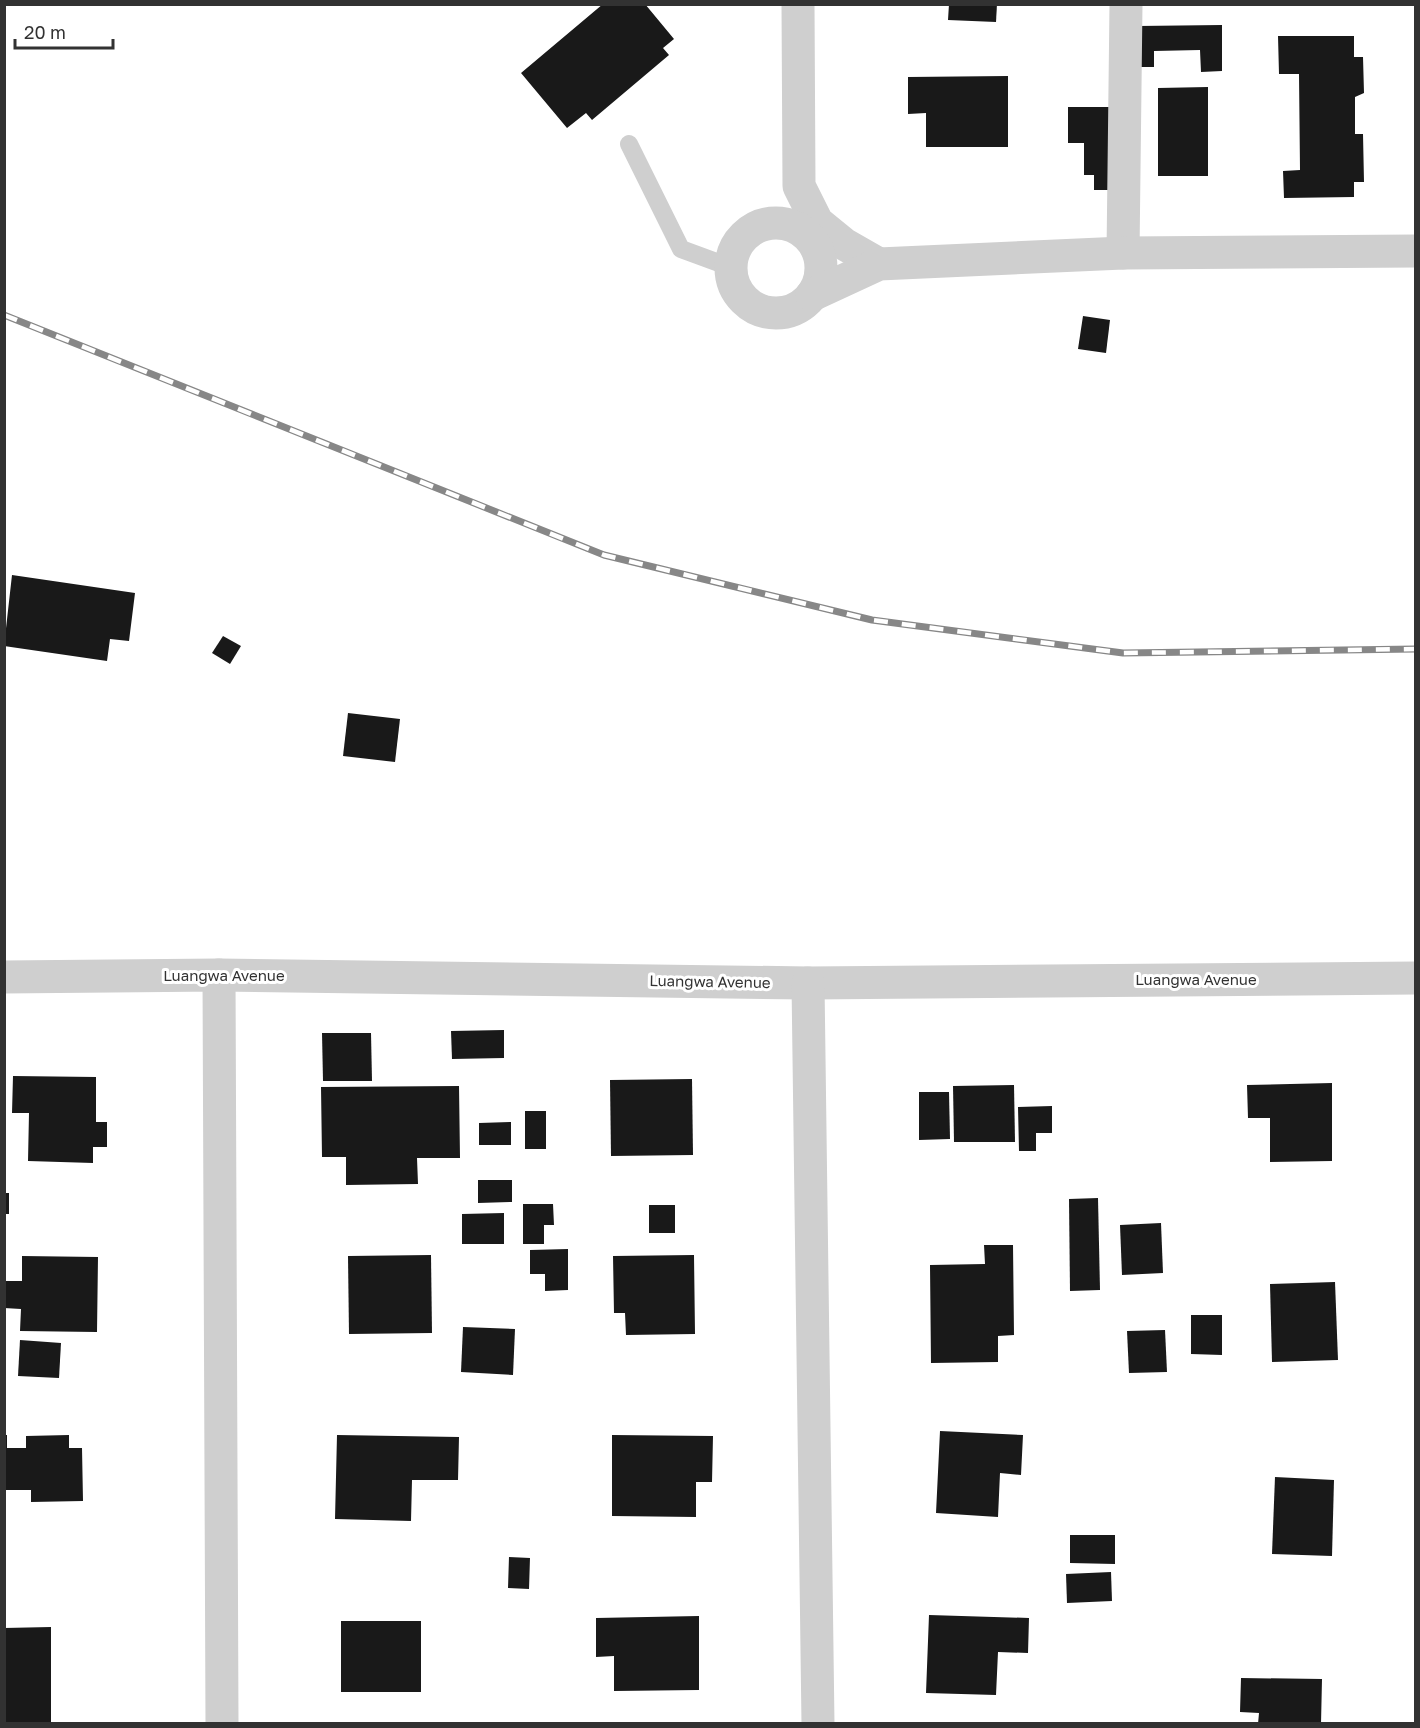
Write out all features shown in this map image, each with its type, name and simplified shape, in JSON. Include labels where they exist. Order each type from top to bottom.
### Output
[{"type":"street","points":[[798,4],[799,186],[817,222],[844,244],[879,264]]},
{"type":"street","points":[[1124,253],[1126,4]]},
{"type":"street","points":[[778,225],[799,186]]},
{"type":"street","points":[[778,225],[814,244],[820,256],[820,276],[812,295]]},
{"type":"street","points":[[844,244],[778,225],[750,231],[739,241],[732,253],[730,267],[732,281],[739,294],[762,311],[790,310],[812,295],[879,264],[1124,253],[1416,251]]},
{"type":"street","points":[[219,975],[222,1724]]},
{"type":"street","name":"Luangwa Avenue","points":[[4,977],[219,975],[808,983],[1416,978]]},
{"type":"street","points":[[808,983],[818,1724]]},
{"type":"lane","points":[[629,144],[681,249],[730,267]]},
{"type":"building","points":[[603,4],[645,4],[674,39],[663,48],[669,55],[592,120],[586,113],[567,128],[521,73]]},
{"type":"building","points":[[949,4],[997,4],[996,22],[948,20]]},
{"type":"building","points":[[1222,25],[1222,71],[1201,72],[1200,50],[1154,51],[1154,67],[1138,67],[1138,26]]},
{"type":"building","points":[[1278,36],[1354,36],[1354,57],[1363,57],[1364,93],[1355,97],[1355,134],[1363,134],[1364,182],[1354,182],[1354,197],[1284,198],[1283,171],[1300,170],[1299,74],[1279,74]]},
{"type":"building","points":[[1008,76],[1008,147],[926,147],[926,113],[908,114],[908,77]]},
{"type":"building","points":[[1208,87],[1208,176],[1158,176],[1158,88]]},
{"type":"building","points":[[1068,107],[1114,107],[1114,190],[1094,190],[1094,175],[1084,175],[1084,143],[1068,143]]},
{"type":"building","points":[[1083,316],[1110,320],[1106,353],[1078,349]]},
{"type":"building","points":[[12,575],[135,593],[129,641],[110,639],[107,661],[4,646]]},
{"type":"building","points":[[223,636],[241,646],[230,664],[212,653]]},
{"type":"building","points":[[348,713],[400,719],[395,762],[343,756]]},
{"type":"building","points":[[504,1030],[504,1058],[452,1059],[451,1031]]},
{"type":"building","points":[[322,1033],[371,1033],[372,1081],[323,1081]]},
{"type":"building","points":[[13,1076],[96,1077],[96,1122],[107,1122],[107,1147],[93,1147],[93,1163],[28,1161],[29,1113],[12,1113]]},
{"type":"building","points":[[692,1079],[693,1155],[611,1156],[610,1080]]},
{"type":"building","points":[[1332,1083],[1332,1161],[1270,1162],[1270,1118],[1248,1118],[1247,1085]]},
{"type":"building","points":[[1014,1085],[1015,1142],[954,1142],[953,1086]]},
{"type":"building","points":[[459,1086],[460,1158],[417,1158],[418,1184],[346,1185],[346,1157],[322,1157],[321,1087]]},
{"type":"building","points":[[919,1092],[949,1092],[950,1139],[919,1140]]},
{"type":"building","points":[[1052,1106],[1052,1133],[1036,1133],[1036,1151],[1019,1151],[1018,1107]]},
{"type":"building","points":[[525,1111],[546,1111],[546,1149],[525,1149]]},
{"type":"building","points":[[511,1122],[511,1145],[479,1145],[479,1123]]},
{"type":"building","points":[[478,1180],[512,1180],[512,1202],[478,1203]]},
{"type":"building","points":[[4,1193],[9,1193],[9,1214],[4,1214]]},
{"type":"building","points":[[1098,1198],[1100,1290],[1070,1291],[1069,1199]]},
{"type":"building","points":[[523,1204],[553,1204],[554,1225],[544,1225],[544,1244],[523,1244]]},
{"type":"building","points":[[649,1205],[675,1205],[675,1233],[649,1233]]},
{"type":"building","points":[[504,1213],[504,1244],[462,1244],[462,1214]]},
{"type":"building","points":[[1161,1223],[1163,1273],[1122,1275],[1120,1225]]},
{"type":"building","points":[[984,1245],[1013,1245],[1014,1335],[998,1336],[998,1362],[931,1363],[930,1265],[985,1264]]},
{"type":"building","points":[[568,1249],[568,1290],[545,1291],[545,1274],[530,1274],[530,1250]]},
{"type":"building","points":[[431,1255],[432,1333],[349,1334],[348,1256]]},
{"type":"building","points":[[694,1255],[695,1334],[626,1335],[625,1313],[614,1313],[613,1256]]},
{"type":"building","points":[[22,1256],[98,1257],[97,1332],[20,1331],[21,1309],[4,1308],[4,1281],[22,1281]]},
{"type":"building","points":[[1335,1282],[1338,1360],[1272,1362],[1270,1284]]},
{"type":"building","points":[[1191,1315],[1222,1315],[1222,1355],[1191,1354]]},
{"type":"building","points":[[463,1327],[515,1329],[513,1375],[461,1372]]},
{"type":"building","points":[[1165,1330],[1167,1372],[1129,1373],[1127,1331]]},
{"type":"building","points":[[20,1340],[61,1343],[59,1378],[18,1376]]},
{"type":"building","points":[[940,1431],[1023,1435],[1021,1475],[1000,1473],[998,1517],[936,1513]]},
{"type":"building","points":[[4,1435],[7,1435],[7,1448],[26,1448],[26,1436],[69,1435],[69,1448],[82,1448],[83,1501],[31,1502],[31,1490],[4,1490]]},
{"type":"building","points":[[337,1435],[459,1437],[458,1480],[412,1480],[411,1521],[335,1519]]},
{"type":"building","points":[[612,1435],[713,1436],[712,1482],[696,1482],[696,1517],[612,1516]]},
{"type":"building","points":[[1275,1477],[1334,1480],[1332,1556],[1272,1554]]},
{"type":"building","points":[[1070,1535],[1115,1535],[1115,1564],[1070,1563]]},
{"type":"building","points":[[509,1557],[530,1558],[529,1589],[508,1588]]},
{"type":"building","points":[[1111,1572],[1112,1601],[1067,1603],[1066,1574]]},
{"type":"building","points":[[929,1615],[1029,1618],[1028,1653],[998,1652],[996,1695],[926,1693]]},
{"type":"building","points":[[699,1616],[699,1690],[614,1691],[614,1656],[596,1657],[596,1618]]},
{"type":"building","points":[[341,1621],[421,1621],[421,1692],[341,1692]]},
{"type":"building","points":[[51,1627],[51,1724],[4,1724],[4,1628]]},
{"type":"building","points":[[1241,1678],[1322,1679],[1321,1724],[1258,1724],[1259,1713],[1240,1712]]},
{"type":"railway","points":[[4,315],[604,555],[872,620],[1123,653],[1416,649]]}]
